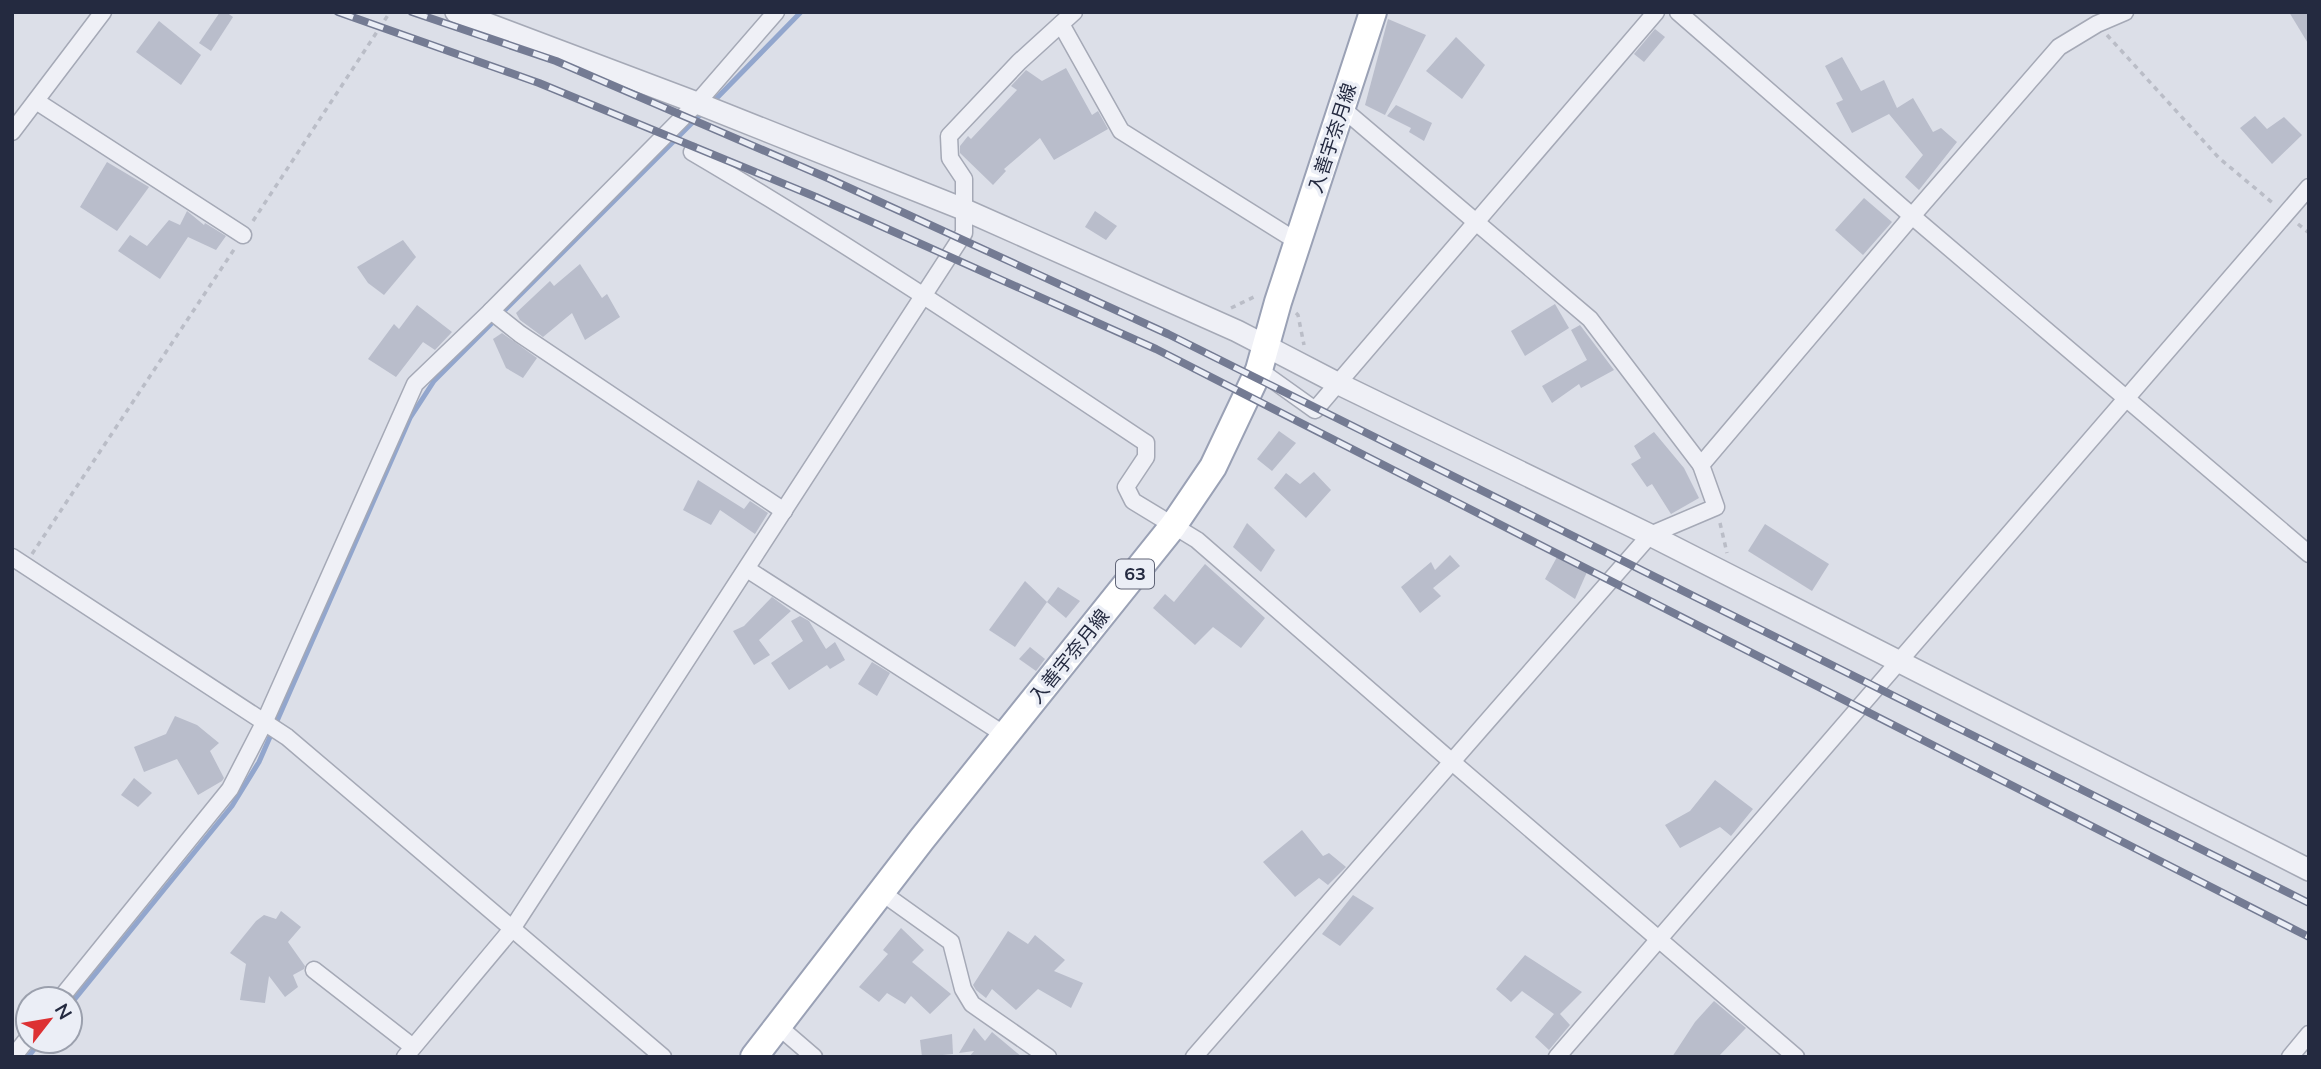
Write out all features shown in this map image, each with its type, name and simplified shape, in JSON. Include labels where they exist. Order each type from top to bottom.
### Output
[{"type":"main road","name":"入善宇奈月線","points":[[754,1057],[881,892],[1173,526],[1213,467],[1263,357],[1373,12]]},
{"type":"street","points":[[12,132],[103,12]]},
{"type":"street","points":[[456,12],[697,103],[964,209],[1263,357],[1337,383],[1650,535],[2309,870]]},
{"type":"street","points":[[71,985],[230,789],[264,723],[415,384],[697,103],[776,12]]},
{"type":"street","points":[[314,970],[409,1052],[512,929],[964,233],[964,179],[950,158],[949,136],[1019,62],[1074,12]]},
{"type":"street","points":[[1263,357],[1315,410],[1656,12]]},
{"type":"street","points":[[1678,12],[1912,216],[2309,554]]},
{"type":"street","points":[[1702,466],[1912,216],[2059,47],[2097,24],[2125,12]]},
{"type":"street","points":[[1061,24],[1121,131],[1298,242]]},
{"type":"street","points":[[36,102],[243,236]]},
{"type":"street","points":[[1194,1057],[1650,535],[1716,507],[1702,466],[1590,319],[1343,109]]},
{"type":"street","points":[[692,152],[925,295],[1146,443],[1146,457],[1126,487],[1133,501],[1197,540],[1797,1057]]},
{"type":"street","points":[[1557,1057],[2309,187]]},
{"type":"street","points":[[491,311],[520,334],[784,511]]},
{"type":"street","points":[[18,561],[286,737],[663,1057]]},
{"type":"street","points":[[747,569],[1005,735]]},
{"type":"street","points":[[881,892],[951,942],[963,989],[972,1004],[1048,1057]]},
{"type":"street","points":[[778,1026],[814,1057]]},
{"type":"street","points":[[2290,1057],[2309,1034]]},
{"type":"path","points":[[18,561],[243,236],[390,12]]},
{"type":"path","points":[[2097,24],[2219,159],[2309,233]]},
{"type":"building","points":[[220,12],[226,12],[233,17],[211,51],[199,43]]},
{"type":"building","points":[[2289,12],[2306,12],[2309,17],[2309,45]]},
{"type":"building","points":[[1388,19],[1426,35],[1385,115],[1365,105]]},
{"type":"building","points":[[159,21],[201,55],[181,85],[136,52]]},
{"type":"building","points":[[1655,29],[1665,37],[1644,62],[1634,54]]},
{"type":"building","points":[[1456,37],[1485,65],[1462,99],[1426,71]]},
{"type":"building","points":[[1842,57],[1861,91],[1884,80],[1897,108],[1913,98],[1933,132],[1941,128],[1957,142],[1919,190],[1905,177],[1923,155],[1889,114],[1852,133],[1836,103],[1843,100],[1825,66]]},
{"type":"building","points":[[1066,68],[1092,115],[1098,111],[1108,129],[1054,160],[1040,138],[1004,169],[1006,171],[993,185],[960,153],[960,146],[968,136],[971,139],[1017,90],[1011,86],[1026,70],[1042,81]]},
{"type":"building","points":[[1396,105],[1432,123],[1424,141],[1409,132],[1411,128],[1387,116]]},
{"type":"building","points":[[2255,116],[2267,129],[2284,117],[2302,135],[2272,164],[2240,128]]},
{"type":"building","points":[[107,162],[149,187],[117,231],[80,207]]},
{"type":"building","points":[[1864,198],[1892,222],[1863,255],[1835,230]]},
{"type":"building","points":[[187,211],[204,225],[205,223],[226,236],[216,250],[188,237],[160,279],[118,251],[130,235],[147,246],[169,220],[180,225]]},
{"type":"building","points":[[1095,211],[1117,226],[1106,240],[1085,227]]},
{"type":"building","points":[[403,240],[416,257],[384,295],[368,283],[357,267]]},
{"type":"building","points":[[580,264],[602,298],[607,294],[620,317],[585,340],[572,313],[543,337],[520,320],[516,313],[550,281],[554,286]]},
{"type":"building","points":[[1555,304],[1569,328],[1525,356],[1511,331]]},
{"type":"building","points":[[417,305],[452,332],[435,350],[423,342],[396,377],[368,359],[394,324],[399,329]]},
{"type":"building","points":[[1580,325],[1614,370],[1581,388],[1579,384],[1552,403],[1542,386],[1587,360],[1571,330]]},
{"type":"building","points":[[502,333],[537,358],[523,378],[506,368],[493,339]]},
{"type":"building","points":[[1279,431],[1296,443],[1272,471],[1257,459]]},
{"type":"building","points":[[1654,432],[1684,468],[1699,498],[1671,514],[1652,484],[1647,487],[1631,464],[1641,458],[1634,446]]},
{"type":"building","points":[[1314,472],[1331,490],[1306,518],[1274,488],[1286,473],[1300,484]]},
{"type":"building","points":[[698,480],[744,509],[750,501],[768,513],[755,534],[720,510],[711,525],[683,510]]},
{"type":"building","points":[[1247,523],[1275,550],[1261,572],[1233,547]]},
{"type":"building","points":[[1765,524],[1829,564],[1812,591],[1748,551]]},
{"type":"building","points":[[1450,555],[1460,566],[1433,588],[1441,596],[1420,613],[1401,587],[1431,562],[1435,570]]},
{"type":"building","points":[[1557,557],[1587,572],[1575,599],[1545,579]]},
{"type":"building","points":[[1205,564],[1265,618],[1241,648],[1213,627],[1195,645],[1153,608],[1165,594],[1174,602]]},
{"type":"building","points":[[1025,581],[1047,602],[1015,647],[989,630]]},
{"type":"building","points":[[1058,587],[1080,601],[1066,618],[1047,602]]},
{"type":"building","points":[[772,597],[791,611],[759,640],[770,655],[754,665],[733,631],[744,626]]},
{"type":"building","points":[[800,616],[809,621],[826,649],[835,642],[845,660],[830,669],[827,665],[789,690],[771,663],[803,641],[791,621]]},
{"type":"building","points":[[1030,647],[1045,659],[1036,671],[1019,659]]},
{"type":"building","points":[[872,662],[890,673],[877,696],[858,684]]},
{"type":"building","points":[[175,716],[197,725],[219,743],[210,751],[224,778],[198,795],[177,759],[144,772],[134,747],[166,734]]},
{"type":"building","points":[[134,778],[152,793],[138,807],[121,795]]},
{"type":"building","points":[[1715,780],[1753,809],[1731,836],[1720,827],[1680,848],[1665,825],[1690,811]]},
{"type":"building","points":[[1302,830],[1323,856],[1329,853],[1346,867],[1328,885],[1319,878],[1295,897],[1263,862]]},
{"type":"building","points":[[1353,895],[1374,908],[1340,946],[1322,934]]},
{"type":"building","points":[[281,911],[301,927],[288,942],[305,966],[293,975],[298,987],[285,997],[269,976],[265,1003],[240,1000],[246,964],[230,953],[256,921],[264,915],[276,919]]},
{"type":"building","points":[[901,928],[924,950],[912,962],[951,994],[930,1014],[911,996],[905,1004],[887,993],[879,1002],[859,987],[888,954],[883,950]]},
{"type":"building","points":[[1008,931],[1028,944],[1035,935],[1065,960],[1054,971],[1083,983],[1071,1008],[1038,989],[1016,1010],[992,989],[986,998],[976,990],[973,985]]},
{"type":"building","points":[[1525,955],[1582,992],[1560,1014],[1570,1025],[1549,1050],[1535,1037],[1554,1014],[1522,991],[1511,1002],[1496,989]]},
{"type":"building","points":[[1714,1001],[1746,1028],[1718,1057],[1672,1057],[1695,1022]]},
{"type":"building","points":[[974,1028],[985,1041],[992,1032],[1022,1057],[969,1057],[974,1051],[959,1053]]},
{"type":"building","points":[[952,1034],[953,1054],[922,1057],[920,1040]]},
{"type":"waterway","points":[[711,104],[801,12]]},
{"type":"waterway","points":[[84,988],[232,806],[259,762],[410,418],[434,381],[704,111]]},
{"type":"railway","points":[[338,12],[539,83],[816,197],[1156,349],[2309,937]]},
{"type":"railway","points":[[412,12],[556,61],[830,179],[1168,334],[2309,903]]}]
